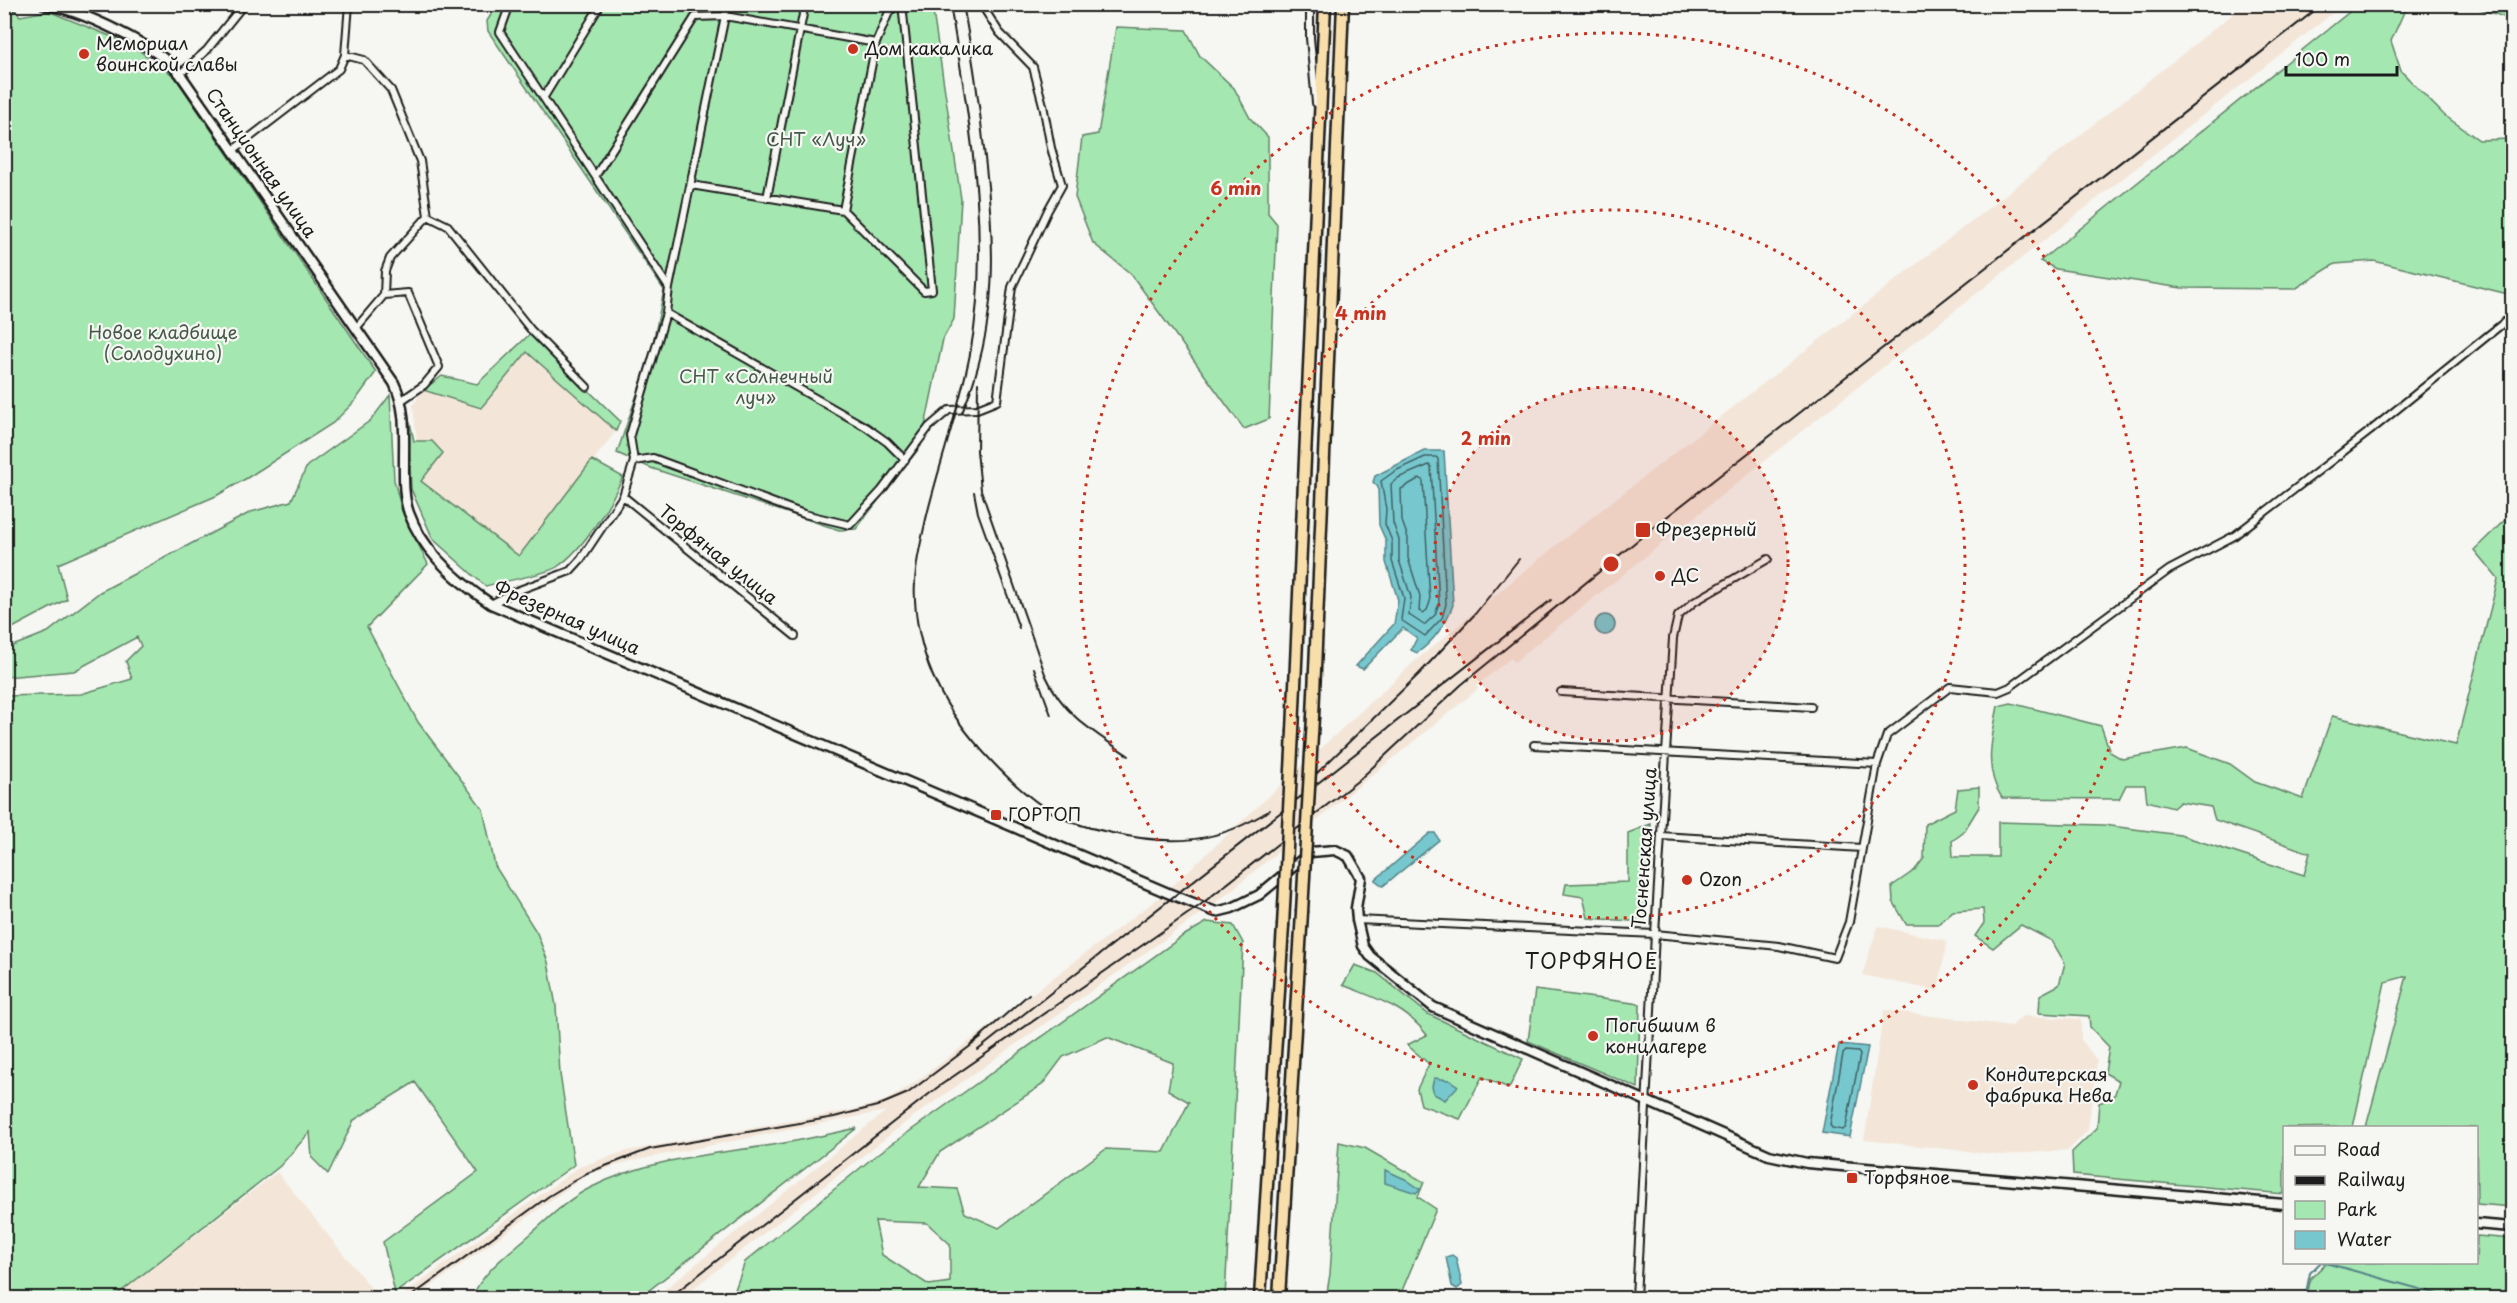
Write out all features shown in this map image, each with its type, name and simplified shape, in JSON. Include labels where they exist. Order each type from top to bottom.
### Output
[{"type":"highway","points":[[1260,1299],[1293,731],[1325,4]]},
{"type":"highway","points":[[1279,1299],[1313,717],[1343,4]]},
{"type":"street","points":[[4,6],[12,4]]},
{"type":"street","name":"Станционная улица","points":[[44,4],[59,7],[125,35],[170,62],[357,327],[389,374],[402,399]]},
{"type":"street","points":[[180,74],[207,50],[244,4]]},
{"type":"street","points":[[232,151],[339,69],[345,55],[349,4]]},
{"type":"street","points":[[510,4],[500,32],[669,288]]},
{"type":"street","points":[[544,97],[602,4]]},
{"type":"street","points":[[491,604],[514,592],[570,571],[581,559],[623,496],[634,461],[630,435],[666,314],[669,288],[727,4]]},
{"type":"street","points":[[767,198],[805,4]]},
{"type":"street","points":[[691,185],[843,210],[924,291],[932,290],[900,4],[889,12],[876,44],[843,210]]},
{"type":"street","points":[[634,461],[653,458],[804,514],[850,525],[929,428],[949,410],[977,409],[997,401],[1012,287],[1062,185],[1050,148],[1043,105],[1033,68],[999,32],[981,4]]},
{"type":"street","points":[[1310,4],[1310,38],[1319,128]]},
{"type":"street","points":[[596,175],[695,17],[725,16],[800,28],[876,44]]},
{"type":"street","points":[[345,55],[364,60],[391,90],[420,161],[429,216]]},
{"type":"street","points":[[357,327],[384,296],[385,272],[390,258],[429,216]]},
{"type":"street","points":[[429,216],[448,226],[531,330],[587,387]]},
{"type":"street","points":[[384,296],[408,293],[439,367],[424,385],[402,399]]},
{"type":"street","points":[[666,314],[866,427],[887,441],[905,460]]},
{"type":"street","points":[[2283,1204],[1792,1161],[1769,1155],[1434,1007],[1370,956],[1363,946],[1357,920],[1551,931],[1655,934],[1779,946],[1835,958],[1849,922],[1877,764],[1887,735],[1950,687],[1998,692],[2010,687],[2169,570],[2234,536],[2370,431],[2512,316]]},
{"type":"street","name":"Фрезерная улица","points":[[402,399],[408,512],[417,532],[433,554],[450,572],[491,604],[1216,912],[1246,903],[1259,896],[1311,852],[1335,850],[1348,856],[1361,878],[1356,908],[1357,920]]},
{"type":"street","name":"Торфяная улица","points":[[623,496],[795,636]]},
{"type":"street","name":"Тосненская улица","points":[[1636,1299],[1673,638],[1678,616],[1694,602],[1768,559]]},
{"type":"street","points":[[1561,692],[1811,706]]},
{"type":"street","points":[[1534,745],[1877,764]]},
{"type":"street","points":[[1661,836],[1862,848]]},
{"type":"street","points":[[2478,1224],[2512,1227]]},
{"type":"shaded area","points":[[2244,5],[2343,5],[1788,442],[1514,662],[1511,658],[1476,686],[1478,689],[1213,905],[910,1119],[681,1298],[654,1298],[886,1111],[631,1161],[586,1175],[415,1298],[398,1298],[579,1167],[626,1151],[857,1109],[887,1100],[917,1081],[1161,896],[1414,662],[1559,543],[2005,195]]},
{"type":"shaded area","points":[[527,352],[616,431],[520,556],[421,481],[413,405],[423,390],[481,408]]},
{"type":"shaded area","points":[[1878,926],[1947,941],[1938,991],[1862,975]]},
{"type":"shaded area","points":[[1884,1010],[2012,1026],[2022,1016],[2081,1019],[2081,1039],[2097,1061],[2088,1130],[2069,1150],[2003,1155],[1864,1140]]},
{"type":"shaded area","points":[[277,1172],[379,1298],[114,1298]]},
{"type":"green space","name":"СНТ «Луч»","points":[[498,4],[932,5],[961,199],[954,319],[943,339],[921,446],[856,529],[839,530],[651,468],[617,453],[651,353],[664,290],[488,31],[487,21]]},
{"type":"green space","points":[[2358,5],[2418,5],[2404,12],[2391,41],[2401,71],[2444,115],[2479,140],[2512,139],[2512,295],[2374,261],[2335,264],[2295,289],[2182,288],[2056,269],[2040,261]]},
{"type":"green space","points":[[2469,5],[2512,5],[2512,18],[2507,18]]},
{"type":"green space","name":"Новое кладбище (Солодухино)","points":[[15,10],[20,16],[48,11],[130,44],[175,77],[376,372],[355,401],[333,423],[247,478],[216,496],[58,564],[67,599],[5,632],[4,14]]},
{"type":"green space","points":[[1116,27],[1186,30],[1200,56],[1234,88],[1250,118],[1268,137],[1268,213],[1277,224],[1269,419],[1244,429],[1131,274],[1093,243],[1075,197],[1082,137],[1098,134]]},
{"type":"green space","points":[[530,334],[620,421],[616,431],[527,352],[481,408],[423,390],[442,376],[477,384]]},
{"type":"green space","points":[[390,395],[394,480],[402,511],[428,564],[367,627],[418,722],[483,809],[495,866],[537,933],[548,962],[556,1006],[560,1074],[574,1165],[395,1293],[383,1242],[478,1172],[415,1082],[354,1120],[328,1174],[312,1158],[310,1132],[280,1166],[113,1298],[5,1298],[5,696],[81,694],[132,679],[126,661],[141,646],[137,637],[74,671],[5,677],[5,649],[48,632],[100,592],[251,512],[291,501],[307,466],[371,420]]},
{"type":"green space","points":[[408,423],[410,423],[414,441],[432,441],[443,453],[421,481],[519,556],[592,460],[623,477],[595,526],[577,549],[557,567],[485,586],[433,539],[411,489]]},
{"type":"green space","points":[[2512,513],[2512,1207],[2478,1204],[2478,1126],[2366,1126],[2407,976],[2385,982],[2353,1126],[2283,1126],[2283,1194],[2073,1175],[2072,1152],[2097,1128],[2099,1103],[2114,1097],[2119,1081],[2105,1073],[2109,1047],[2090,1027],[2089,1016],[2039,1013],[2040,995],[2059,985],[2065,963],[2052,941],[2021,925],[1993,948],[1975,936],[1984,923],[1983,909],[1953,911],[1938,924],[1906,924],[1893,901],[1892,886],[1915,870],[1924,858],[1925,824],[1955,809],[1958,789],[1979,787],[1979,807],[1963,833],[1952,841],[1953,857],[1998,857],[1998,822],[2103,825],[2180,835],[2304,875],[2310,853],[2215,820],[2211,807],[2180,802],[2173,808],[2147,801],[2145,785],[2126,785],[2119,799],[2002,798],[1996,787],[1991,764],[1998,706],[2011,703],[2101,726],[2110,752],[2122,759],[2187,748],[2230,764],[2255,782],[2303,799],[2332,716],[2456,745],[2498,579],[2474,550]]},
{"type":"green space","points":[[1651,824],[1645,922],[1588,918],[1583,897],[1564,894],[1566,884],[1628,882],[1628,833]]},
{"type":"green space","points":[[1207,922],[1233,925],[1243,943],[1225,1298],[732,1298],[745,1262],[875,1156],[1183,936]],"holes":[[[1107,1037],[1173,1063],[1168,1090],[1189,1102],[1164,1152],[1106,1149],[999,1228],[965,1213],[957,1189],[919,1187],[940,1152],[1042,1085],[1063,1057]],[[875,1221],[927,1223],[950,1244],[950,1282],[929,1285],[882,1255]]]},
{"type":"green space","points":[[1355,965],[1377,973],[1428,1014],[1523,1059],[1509,1088],[1482,1077],[1460,1119],[1421,1105],[1417,1089],[1429,1064],[1407,1045],[1427,1035],[1419,1025],[1400,1010],[1343,985]]},
{"type":"green space","points":[[1535,990],[1640,1004],[1638,1088],[1528,1041]]},
{"type":"green space","points":[[857,1128],[639,1298],[472,1298],[481,1281],[495,1265],[557,1211],[581,1193],[614,1177],[663,1163],[790,1142]]},
{"type":"green space","points":[[1339,1142],[1365,1148],[1424,1182],[1418,1197],[1436,1209],[1399,1298],[1326,1298],[1330,1274]]},
{"type":"green space","points":[[2478,1236],[2512,1239],[2512,1298],[2306,1298],[2311,1278],[2325,1264],[2478,1264]]},
{"type":"water","points":[[1424,451],[1444,451],[1453,605],[1438,632],[1417,653],[1411,650],[1417,638],[1403,628],[1363,669],[1356,666],[1394,624],[1398,600],[1386,562],[1386,541],[1379,525],[1378,487],[1373,482],[1375,476]]},
{"type":"water","points":[[1605,615],[1612,618],[1615,625],[1612,632],[1605,635],[1598,632],[1595,625],[1598,618]]},
{"type":"water","points":[[1430,833],[1435,833],[1439,840],[1383,886],[1375,880]]},
{"type":"water","points":[[1839,1044],[1868,1047],[1850,1137],[1822,1133]]},
{"type":"water","points":[[1434,1078],[1449,1080],[1458,1086],[1445,1100],[1434,1094],[1432,1087]]},
{"type":"water","points":[[1385,1170],[1420,1189],[1416,1193],[1385,1183]]},
{"type":"water","points":[[1452,1255],[1456,1258],[1462,1285],[1457,1289],[1452,1286],[1446,1257]]},
{"type":"waterway","points":[[2305,1298],[2310,1273],[2319,1264]]},
{"type":"waterway","points":[[2329,1264],[2452,1298]]},
{"type":"railway","points":[[950,4],[975,179],[979,267],[970,354],[926,519],[916,570],[917,621],[933,676],[959,722],[1007,777],[1043,806],[1072,822],[1099,830],[1155,840],[1194,839],[1231,830],[1270,810]]},
{"type":"railway","points":[[962,413],[983,347],[989,315],[992,250],[982,131],[963,4]]},
{"type":"railway","points":[[669,1298],[938,1087],[1199,906],[1360,779],[1461,685],[1655,526],[2323,4]]},
{"type":"railway","points":[[978,383],[977,451],[981,490],[1045,674],[1070,712],[1091,730],[1129,756]]},
{"type":"railway","points":[[974,492],[978,513],[1019,628]]},
{"type":"railway","points":[[1314,776],[1419,674],[1475,614],[1519,559]]},
{"type":"railway","points":[[978,1050],[1551,600]]},
{"type":"railway","points":[[1034,668],[1051,715]]},
{"type":"railway","points":[[973,1043],[1029,994]]},
{"type":"railway","points":[[409,1298],[549,1196],[587,1173],[650,1149],[834,1117],[877,1106],[908,1093],[981,1038]]},
{"type":"place","name":"Дом какалика","points":[[853,49]]},
{"type":"place","name":"Мемориал воинской славы","points":[[84,54]]},
{"type":"place","name":"Фрезерный","points":[[1643,530]]},
{"type":"place","name":"ДС","points":[[1660,576]]},
{"type":"place","name":"ГОРТОП","points":[[996,815]]},
{"type":"place","name":"Ozon","points":[[1687,880]]},
{"type":"place","name":"Погибшим в концлагере","points":[[1593,1036]]},
{"type":"place","name":"Кондитерская фабрика Нева","points":[[1973,1085]]},
{"type":"place","name":"Торфяное","points":[[1852,1178]]},
{"type":"district","name":"ТОРФЯНОЕ","points":[[1592,962]]},
{"type":"park label","name":"СНТ «Солнечный луч»","points":[[756,388]]}]
